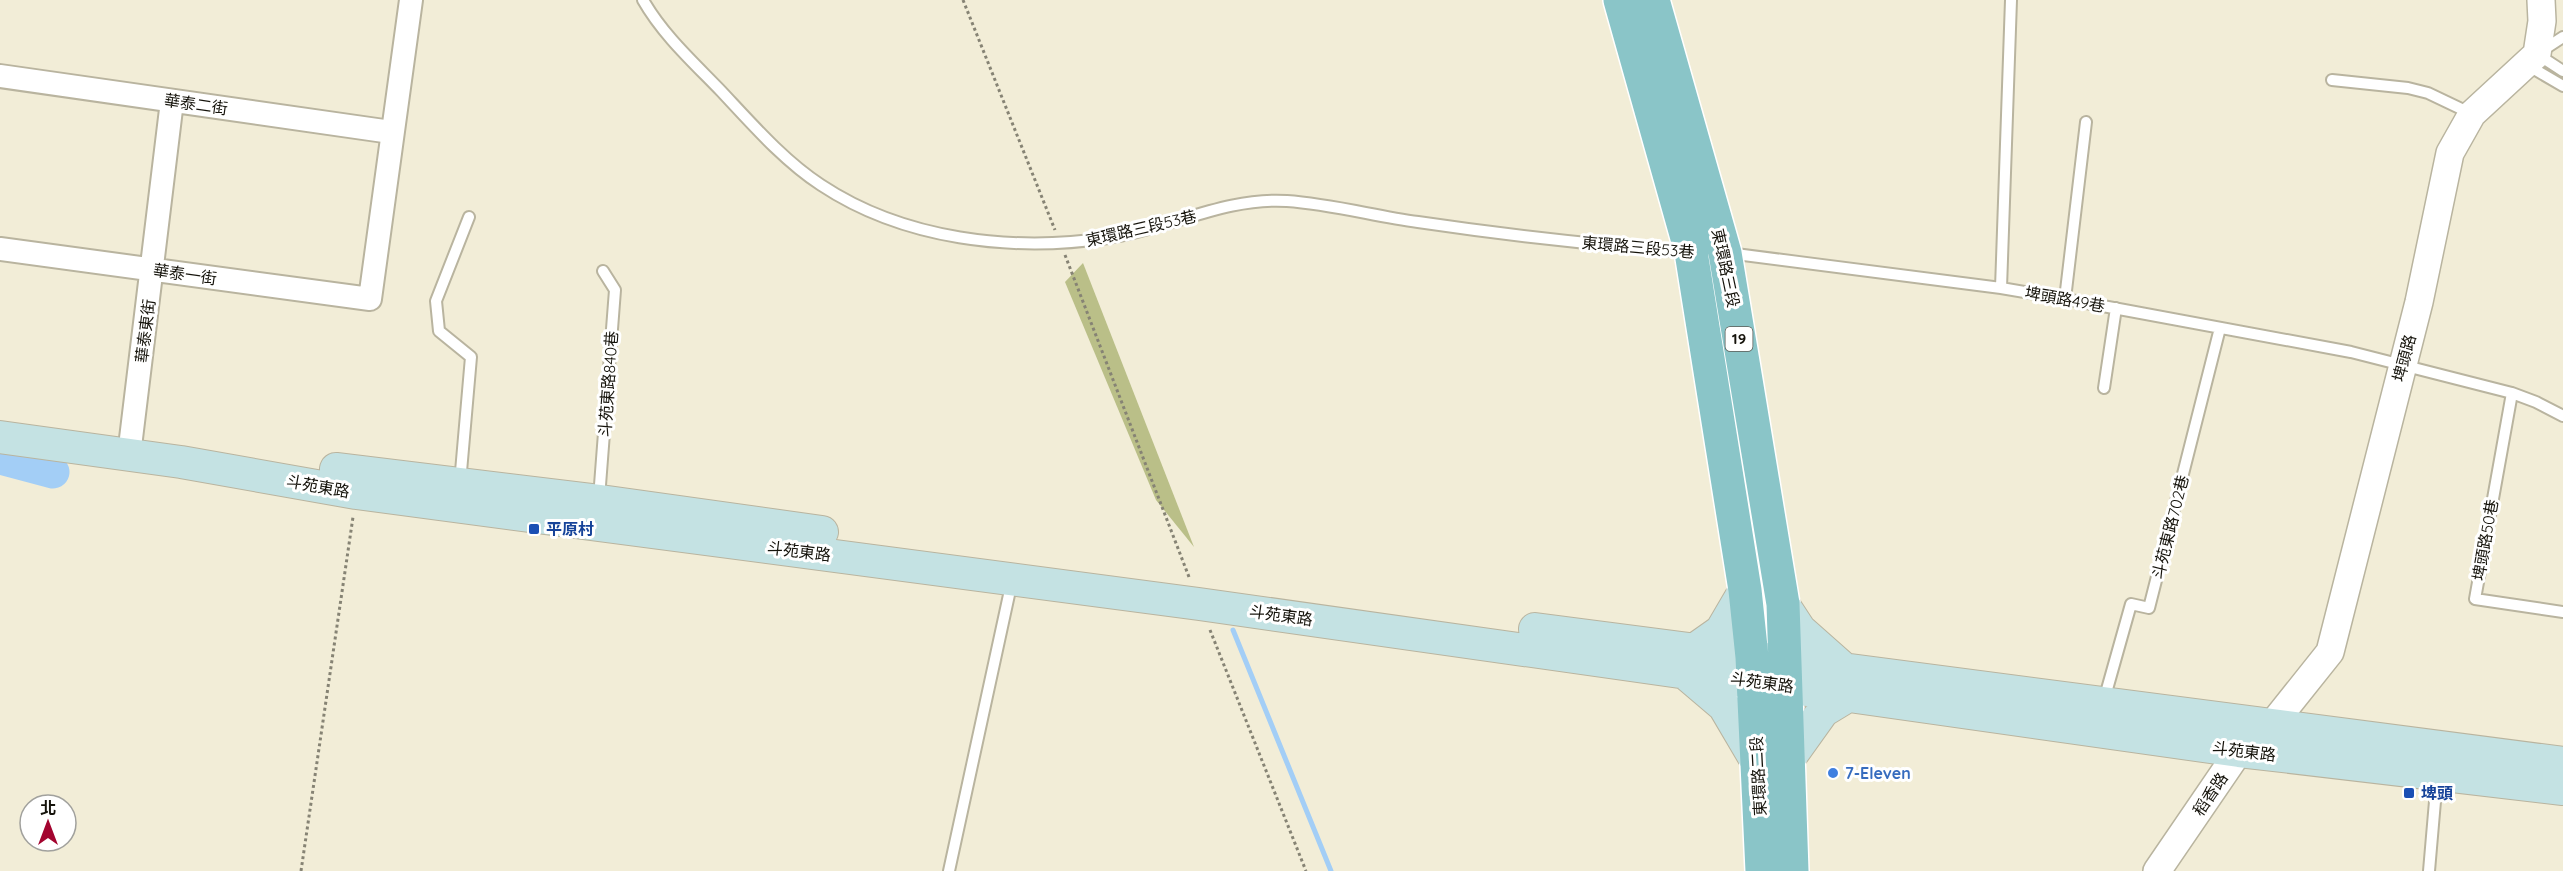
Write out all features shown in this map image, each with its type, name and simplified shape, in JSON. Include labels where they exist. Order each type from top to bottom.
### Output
[{"type":"main road","name":"東環路三段","points":[[1620,0],[1708,253],[1745,590],[1769,671]]},
{"type":"main road","name":"東環路三段","points":[[1653,0],[1783,604],[1769,671]]},
{"type":"main road","name":"斗苑東路","points":[[0,420],[356,493],[1012,579],[1196,594]]},
{"type":"main road","name":"斗苑東路","points":[[0,437],[130,447],[460,483],[599,501],[1196,594],[1847,682],[2239,750],[2563,789]]},
{"type":"main road","points":[[1745,590],[1721,631],[1689,661],[1724,706],[1773,761],[1823,711],[1847,682],[1800,630],[1783,604]]},
{"type":"main road","name":"東環路二段","points":[[1769,671],[1773,761],[1792,871]]},
{"type":"main road","name":"斗苑東路","points":[[1847,682],[2104,703],[2563,763]]},
{"type":"main road","name":"東環路二段","points":[[1762,871],[1773,761]]},
{"type":"street","points":[[391,132],[411,0]]},
{"type":"street","points":[[2531,59],[2542,21],[2541,0]]},
{"type":"street","name":"埤頭路","points":[[2271,726],[2330,652],[2360,540],[2401,365],[2419,302],[2450,153],[2472,114],[2531,59]]},
{"type":"street","name":"華泰二街","points":[[0,76],[391,132]]},
{"type":"street","name":"華泰東街","points":[[130,447],[172,101]]},
{"type":"street","name":"華泰一街","points":[[0,249],[370,299],[391,132]]},
{"type":"street","name":"稻香路","points":[[2157,871],[2239,750],[2271,726]]},
{"type":"lane","name":"東環路三段53巷","points":[[643,0],[657,24],[764,136],[821,185],[895,223],[976,240],[1061,244],[1113,237],[1248,201],[1288,201],[1430,224],[1631,248],[1708,253]]},
{"type":"lane","points":[[2001,288],[2011,0]]},
{"type":"lane","points":[[2531,59],[2563,37]]},
{"type":"lane","points":[[2531,59],[2563,71]]},
{"type":"lane","points":[[2531,59],[2563,86]]},
{"type":"lane","points":[[2332,80],[2409,88],[2428,93],[2472,114]]},
{"type":"lane","points":[[2065,299],[2086,122]]},
{"type":"lane","points":[[460,483],[471,357],[439,331],[436,301],[469,217]]},
{"type":"lane","name":"埤頭路49巷","points":[[1708,253],[2001,288],[2350,352],[2401,365]]},
{"type":"lane","name":"斗苑東路840巷","points":[[599,501],[615,290],[603,271]]},
{"type":"lane","points":[[2104,388],[2116,308]]},
{"type":"lane","name":"斗苑東路702巷","points":[[2104,703],[2131,604],[2149,608],[2220,328]]},
{"type":"lane","points":[[2401,365],[2512,393],[2536,402],[2563,417]]},
{"type":"lane","name":"埤頭路50巷","points":[[2512,393],[2475,599],[2563,612]]},
{"type":"lane","points":[[949,871],[1012,579]]},
{"type":"lane","points":[[2429,871],[2437,774]]},
{"type":"path","points":[[963,0],[1306,871]]},
{"type":"path","points":[[301,871],[356,493]]},
{"type":"green space","points":[[1083,263],[1194,547],[1156,500],[1065,282]]},
{"type":"waterway","points":[[0,458],[53,472]]},
{"type":"waterway","points":[[1233,630],[1331,871]]},
{"type":"place","name":"平原村","points":[[534,529]]},
{"type":"place","name":"7-Eleven","points":[[1833,773]]},
{"type":"place","name":"埤頭","points":[[2409,793]]}]
